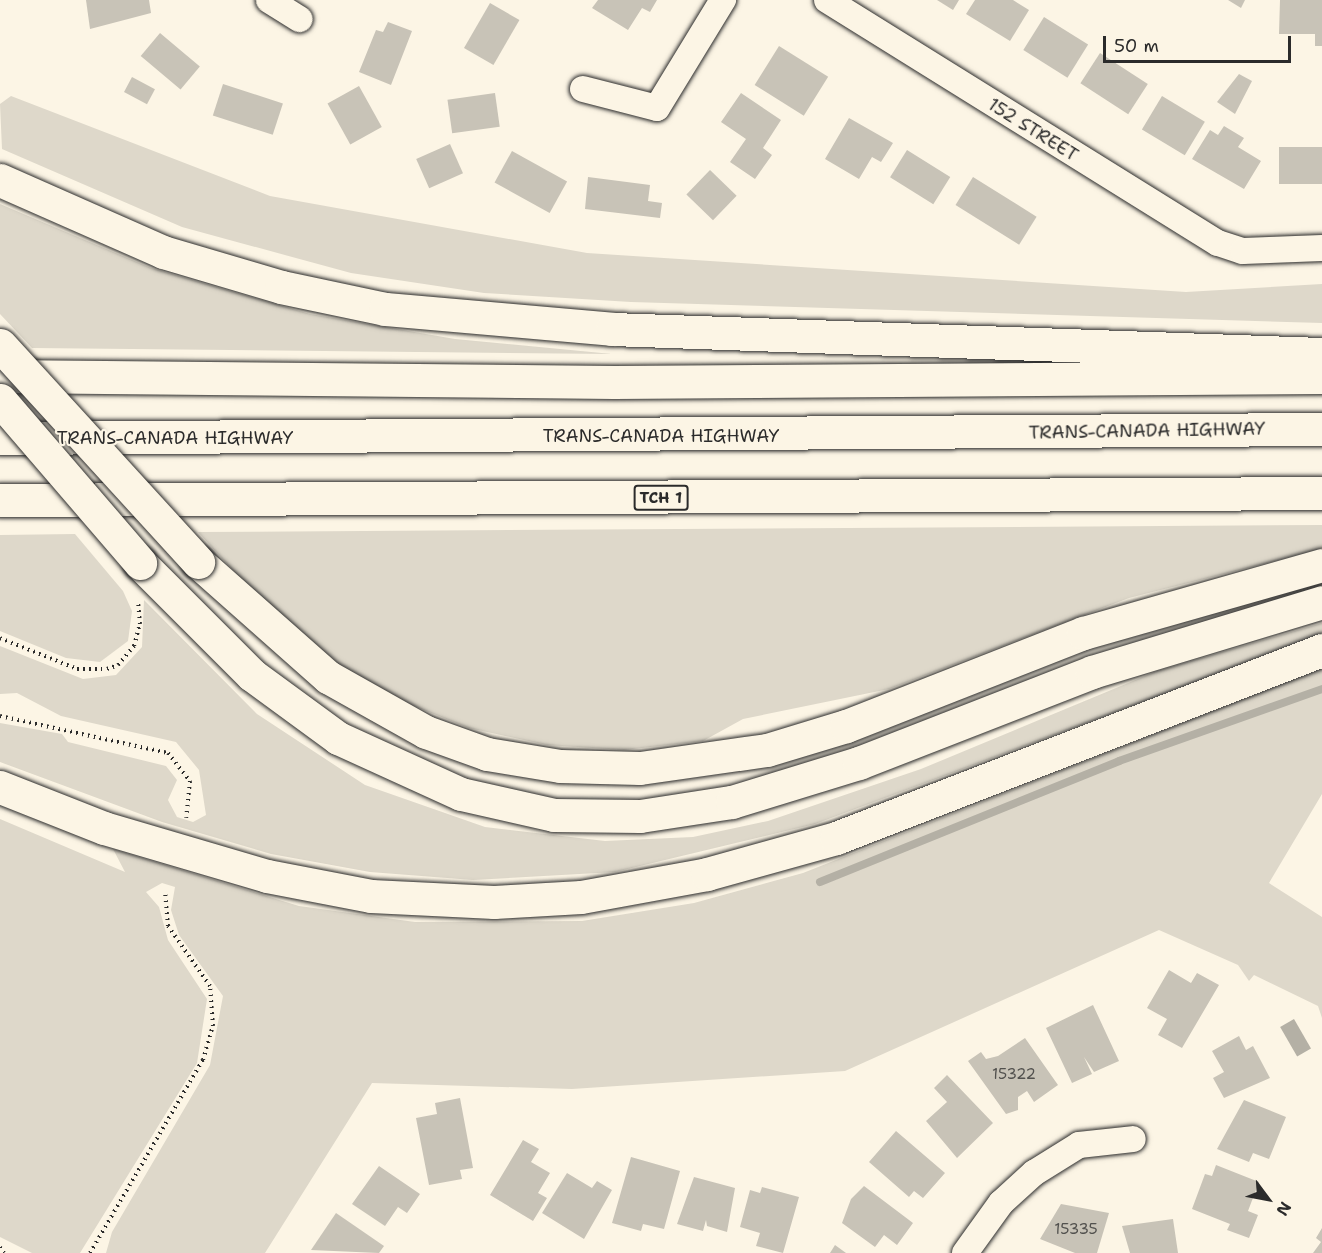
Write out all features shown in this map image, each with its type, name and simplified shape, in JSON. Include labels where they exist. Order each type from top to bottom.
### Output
[{"type":"highway","points":[[0,180],[163,252],[281,287],[385,309],[612,329],[1322,354]]},
{"type":"highway","points":[[0,345],[198,562],[328,677],[426,732],[498,756],[560,766],[640,768],[767,750],[846,726],[1083,633],[1322,564]]},
{"type":"highway","points":[[0,376],[614,382],[1322,377]]},
{"type":"highway","points":[[0,400],[140,562],[252,675],[338,738],[461,794],[554,815],[640,816],[742,799],[859,763],[1092,672],[1322,602]]},
{"type":"highway","name":"TRANS-CANADA HIGHWAY","points":[[0,438],[1322,429]]},
{"type":"highway","name":"TCH 1","points":[[0,500],[1322,493]]},
{"type":"highway","points":[[0,787],[104,828],[256,873],[371,896],[494,903],[581,897],[707,874],[837,838],[1322,650]]},
{"type":"street","points":[[269,0],[300,19]]},
{"type":"street","points":[[583,89],[657,108],[723,0]]},
{"type":"street","name":"152 STREET","points":[[827,0],[1157,209],[1243,252],[1322,248]]},
{"type":"street","points":[[965,1253],[1001,1203],[1034,1173],[1079,1145],[1133,1139]]},
{"type":"path","points":[[0,638],[77,669],[112,667],[127,656],[138,636],[140,609],[133,594]]},
{"type":"path","points":[[0,716],[168,753],[190,781],[186,818]]},
{"type":"path","points":[[90,1253],[98,1245],[203,1060],[213,1026],[210,987],[168,926],[165,890]]},
{"type":"path","points":[[98,1245],[99,1253]]},
{"type":"path","points":[[0,1247],[4,1253]]},
{"type":"shaded area","points":[[11,96],[270,196],[587,253],[1186,292],[1322,284],[1322,323],[631,302],[484,293],[351,273],[182,227],[2,149],[0,104]]},
{"type":"shaded area","points":[[0,204],[151,268],[310,314],[455,339],[612,354],[32,348],[0,314]]},
{"type":"shaded area","points":[[1322,525],[1322,549],[1129,598],[889,689],[743,719],[703,741],[624,750],[547,745],[469,728],[394,698],[342,667],[241,579],[198,532]]},
{"type":"shaded area","points":[[75,534],[123,591],[132,611],[128,641],[100,662],[66,658],[0,631],[0,535]]},
{"type":"shaded area","points":[[144,600],[257,714],[365,785],[485,827],[605,841],[693,837],[768,821],[921,769],[1157,671],[1322,623],[1322,635],[815,824],[615,872],[473,880],[370,872],[271,854],[162,822],[0,762],[0,723],[62,734],[68,742],[166,766],[177,780],[168,800],[177,817],[193,822],[206,815],[199,770],[176,742],[61,716],[17,693],[0,694],[0,646],[83,679],[116,675],[142,647]]},
{"type":"shaded area","points":[[1322,668],[1322,794],[1269,883],[1322,917],[1322,1018],[1318,1006],[1254,975],[1249,981],[1238,965],[1159,930],[845,1071],[572,1089],[372,1083],[265,1253],[106,1253],[112,1232],[210,1065],[223,996],[179,935],[171,910],[175,887],[162,883],[146,892],[159,907],[168,940],[207,999],[197,1063],[80,1253],[32,1253],[0,1237],[0,819],[125,872],[113,849],[299,906],[415,922],[582,921],[694,903],[803,873]]},
{"type":"shaded area","points":[[1294,1019],[1311,1048],[1297,1056],[1280,1027]]},
{"type":"building","points":[[86,0],[149,0],[151,13],[90,29]]},
{"type":"building","points":[[598,0],[657,0],[650,12],[642,8],[628,30],[592,8]]},
{"type":"building","points":[[937,0],[959,0],[953,10]]},
{"type":"building","points":[[975,0],[1013,0],[1029,10],[1010,41],[966,14]]},
{"type":"building","points":[[1228,0],[1245,0],[1241,8]]},
{"type":"building","points":[[1280,0],[1322,0],[1322,46],[1315,46],[1315,34],[1279,34]]},
{"type":"building","points":[[490,3],[519,20],[493,65],[464,48]]},
{"type":"building","points":[[1044,17],[1088,45],[1067,78],[1023,50]]},
{"type":"building","points":[[388,22],[412,31],[391,85],[359,72],[376,30],[383,32]]},
{"type":"building","points":[[160,33],[200,66],[181,89],[141,56]]},
{"type":"building","points":[[779,46],[828,77],[804,116],[755,85]]},
{"type":"building","points":[[1100,53],[1148,84],[1128,114],[1080,83]]},
{"type":"building","points":[[1239,74],[1252,81],[1235,114],[1217,102]]},
{"type":"building","points":[[132,77],[155,89],[147,104],[124,92]]},
{"type":"building","points":[[223,84],[283,103],[273,135],[213,115]]},
{"type":"building","points":[[359,86],[382,127],[350,145],[328,103]]},
{"type":"building","points":[[495,93],[500,127],[452,133],[447,100]]},
{"type":"building","points":[[741,93],[781,120],[763,148],[772,155],[755,179],[730,162],[746,139],[721,122]]},
{"type":"building","points":[[1162,96],[1205,122],[1185,155],[1142,129]]},
{"type":"building","points":[[849,118],[893,143],[881,162],[872,157],[859,179],[825,159]]},
{"type":"building","points":[[1224,126],[1244,138],[1238,147],[1261,161],[1244,189],[1192,159],[1210,130],[1218,135]]},
{"type":"building","points":[[450,144],[463,173],[429,188],[416,159]]},
{"type":"building","points":[[1279,147],[1322,147],[1322,184],[1279,184]]},
{"type":"building","points":[[907,150],[950,177],[933,204],[890,177]]},
{"type":"building","points":[[512,151],[567,182],[550,213],[495,182]]},
{"type":"building","points":[[710,170],[737,196],[713,220],[686,194]]},
{"type":"building","points":[[588,177],[650,185],[648,201],[662,203],[660,218],[585,209]]},
{"type":"building","points":[[973,177],[1037,217],[1019,245],[956,205]]},
{"type":"building","points":[[1169,970],[1191,983],[1197,973],[1219,985],[1182,1048],[1158,1035],[1167,1019],[1147,1008]]},
{"type":"building","points":[[1093,1005],[1119,1061],[1094,1072],[1084,1057],[1092,1074],[1072,1083],[1046,1028]]},
{"type":"building","points":[[1239,1036],[1246,1050],[1253,1046],[1270,1078],[1224,1098],[1213,1078],[1224,1072],[1212,1051]]},
{"type":"building","points":[[1025,1038],[1058,1085],[1034,1102],[1027,1091],[1018,1097],[1018,1110],[1006,1114],[968,1061],[981,1052],[986,1059],[998,1056]]},
{"type":"building","points":[[947,1075],[993,1123],[957,1158],[926,1121],[947,1102],[934,1088]]},
{"type":"building","points":[[460,1098],[473,1168],[460,1170],[462,1179],[429,1185],[416,1118],[437,1114],[435,1103]]},
{"type":"building","points":[[1244,1100],[1286,1117],[1269,1159],[1253,1153],[1249,1162],[1217,1149]]},
{"type":"building","points":[[896,1131],[945,1173],[923,1198],[914,1191],[909,1197],[869,1162]]},
{"type":"building","points":[[523,1140],[539,1149],[531,1162],[550,1173],[538,1193],[547,1198],[533,1221],[490,1195]]},
{"type":"building","points":[[631,1157],[680,1171],[664,1229],[643,1224],[641,1231],[612,1223]]},
{"type":"building","points":[[1216,1165],[1259,1182],[1248,1211],[1258,1215],[1249,1238],[1227,1230],[1230,1224],[1192,1209],[1205,1174],[1212,1176]]},
{"type":"building","points":[[379,1166],[420,1194],[407,1213],[398,1207],[385,1226],[352,1204]]},
{"type":"building","points":[[567,1173],[592,1188],[597,1181],[612,1190],[584,1239],[542,1213]]},
{"type":"building","points":[[694,1177],[735,1188],[727,1232],[707,1226],[706,1220],[703,1231],[677,1224]]},
{"type":"building","points":[[864,1186],[913,1223],[897,1245],[884,1235],[875,1247],[842,1223],[851,1199]]},
{"type":"building","points":[[762,1187],[799,1197],[783,1253],[756,1246],[760,1233],[740,1227],[750,1190],[760,1193]]},
{"type":"building","points":[[1061,1204],[1109,1213],[1097,1253],[1075,1253],[1040,1239]]},
{"type":"building","points":[[336,1213],[384,1246],[379,1253],[311,1250]]},
{"type":"building","points":[[1173,1219],[1178,1253],[1130,1253],[1122,1226]]},
{"type":"building","points":[[1322,1228],[1322,1253],[1313,1253],[1321,1242],[1316,1238]]},
{"type":"building","points":[[835,1245],[846,1253],[830,1253]]},
{"type":"waterway","points":[[820,882],[1119,761],[1322,689]]}]
